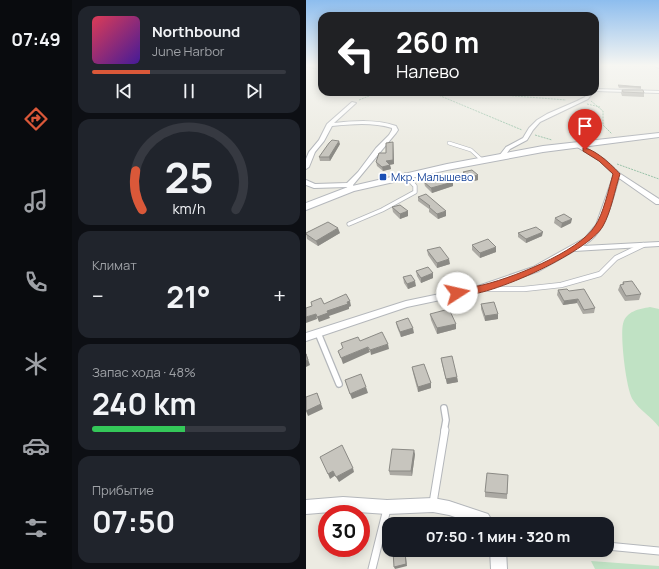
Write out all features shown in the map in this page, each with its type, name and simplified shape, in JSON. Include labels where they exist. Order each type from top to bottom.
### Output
[{"type":"street","points":[[645,92],[659,92]]},
{"type":"street","points":[[502,156],[508,148],[525,140],[527,132],[532,126],[551,114],[587,98]]},
{"type":"street","points":[[306,167],[312,152],[321,141],[332,121],[354,103]]},
{"type":"street","points":[[330,125],[364,122],[384,123],[394,127],[395,130],[392,137],[377,151],[365,170],[350,187]]},
{"type":"street","points":[[306,207],[350,187],[405,175],[502,156],[576,144],[659,135]]},
{"type":"street","points":[[576,144],[602,160],[617,174],[659,202]]},
{"type":"street","points":[[306,337],[406,304],[480,289],[536,269],[588,240],[600,226],[617,174]]},
{"type":"street","points":[[306,182],[314,186],[350,187]]},
{"type":"street","points":[[574,249],[659,244]]},
{"type":"street","points":[[306,507],[343,504],[387,507],[432,505],[449,508],[477,517]]},
{"type":"street","points":[[498,557],[499,569]]},
{"type":"lane","points":[[448,143],[471,149],[476,152],[482,160]]},
{"type":"lane","points":[[349,224],[382,210],[415,192],[415,186],[405,175]]},
{"type":"lane","points":[[480,289],[561,285],[600,274],[616,258],[643,245]]},
{"type":"lane","points":[[318,333],[339,384]]},
{"type":"lane","points":[[432,505],[446,420],[444,408]]},
{"type":"lane","points":[[372,569],[387,507]]},
{"type":"lane","points":[[614,547],[659,551]]},
{"type":"path","points":[[354,103],[370,96]]},
{"type":"path","points":[[441,96],[527,132],[552,140]]},
{"type":"path","points":[[509,96],[577,102],[600,107]]},
{"type":"path","points":[[584,96],[603,110],[604,126],[618,139]]},
{"type":"path","points":[[602,160],[659,179]]},
{"type":"green space","points":[[650,307],[659,309],[659,427],[639,407],[630,394],[623,350],[622,330],[627,316],[634,311]]},
{"type":"green space","points":[[591,561],[659,566],[659,569],[595,569]]},
{"type":"building","points":[[623,92],[644,92],[644,93]]},
{"type":"building","points":[[332,140],[339,141],[329,157],[319,157],[329,143]]},
{"type":"building","points":[[393,142],[393,160],[386,161],[390,165],[382,167],[376,162],[379,153],[386,153],[386,143]]},
{"type":"building","points":[[472,170],[478,175],[470,177],[463,172]]},
{"type":"building","points":[[446,176],[453,182],[431,188],[424,182]]},
{"type":"building","points":[[426,194],[446,211],[437,214],[429,207],[430,206],[418,197]]},
{"type":"building","points":[[400,205],[408,211],[400,214],[392,207]]},
{"type":"building","points":[[564,214],[572,219],[562,223],[555,218]]},
{"type":"building","points":[[328,222],[338,228],[316,241],[306,234],[306,233]]},
{"type":"building","points":[[536,227],[543,232],[526,239],[518,233]]},
{"type":"building","points":[[488,239],[496,247],[480,253],[472,245]]},
{"type":"building","points":[[440,247],[449,259],[437,263],[427,250]]},
{"type":"building","points":[[428,267],[433,273],[421,278],[416,271]]},
{"type":"building","points":[[411,275],[415,281],[407,284],[403,277]]},
{"type":"building","points":[[632,281],[641,294],[626,296],[620,285],[624,284],[623,282]]},
{"type":"building","points":[[567,289],[569,291],[584,289],[595,308],[584,310],[578,299],[564,301],[558,290]]},
{"type":"building","points":[[346,294],[350,301],[347,302],[348,304],[327,311],[328,313],[317,317],[316,314],[306,317],[306,308],[312,306],[311,302],[321,298],[324,304]]},
{"type":"building","points":[[494,302],[498,314],[485,316],[481,304]]},
{"type":"building","points":[[449,309],[456,324],[437,328],[430,314]]},
{"type":"building","points":[[408,318],[413,328],[400,332],[396,322]]},
{"type":"building","points":[[382,332],[388,344],[370,350],[368,347],[341,358],[338,351],[343,348],[341,343],[358,337],[360,341]]},
{"type":"building","points":[[452,356],[457,377],[446,379],[441,358]]},
{"type":"building","points":[[424,364],[431,383],[418,387],[412,367]]},
{"type":"building","points":[[361,374],[366,387],[350,394],[345,380]]},
{"type":"building","points":[[317,393],[321,404],[306,411],[306,397]]},
{"type":"building","points":[[342,445],[353,468],[336,477],[333,471],[328,474],[320,457]]},
{"type":"building","points":[[392,449],[414,450],[411,471],[389,471]]},
{"type":"building","points":[[487,473],[508,475],[507,494],[485,492]]},
{"type":"building","points":[[393,557],[406,557],[406,564],[394,567]]},
{"type":"place","name":"Мкр. Малышево","points":[[383,177]]},
{"type":"route","points":[[457,293],[480,289],[536,269],[588,240],[600,226],[617,174],[602,160],[585,150]]}]
